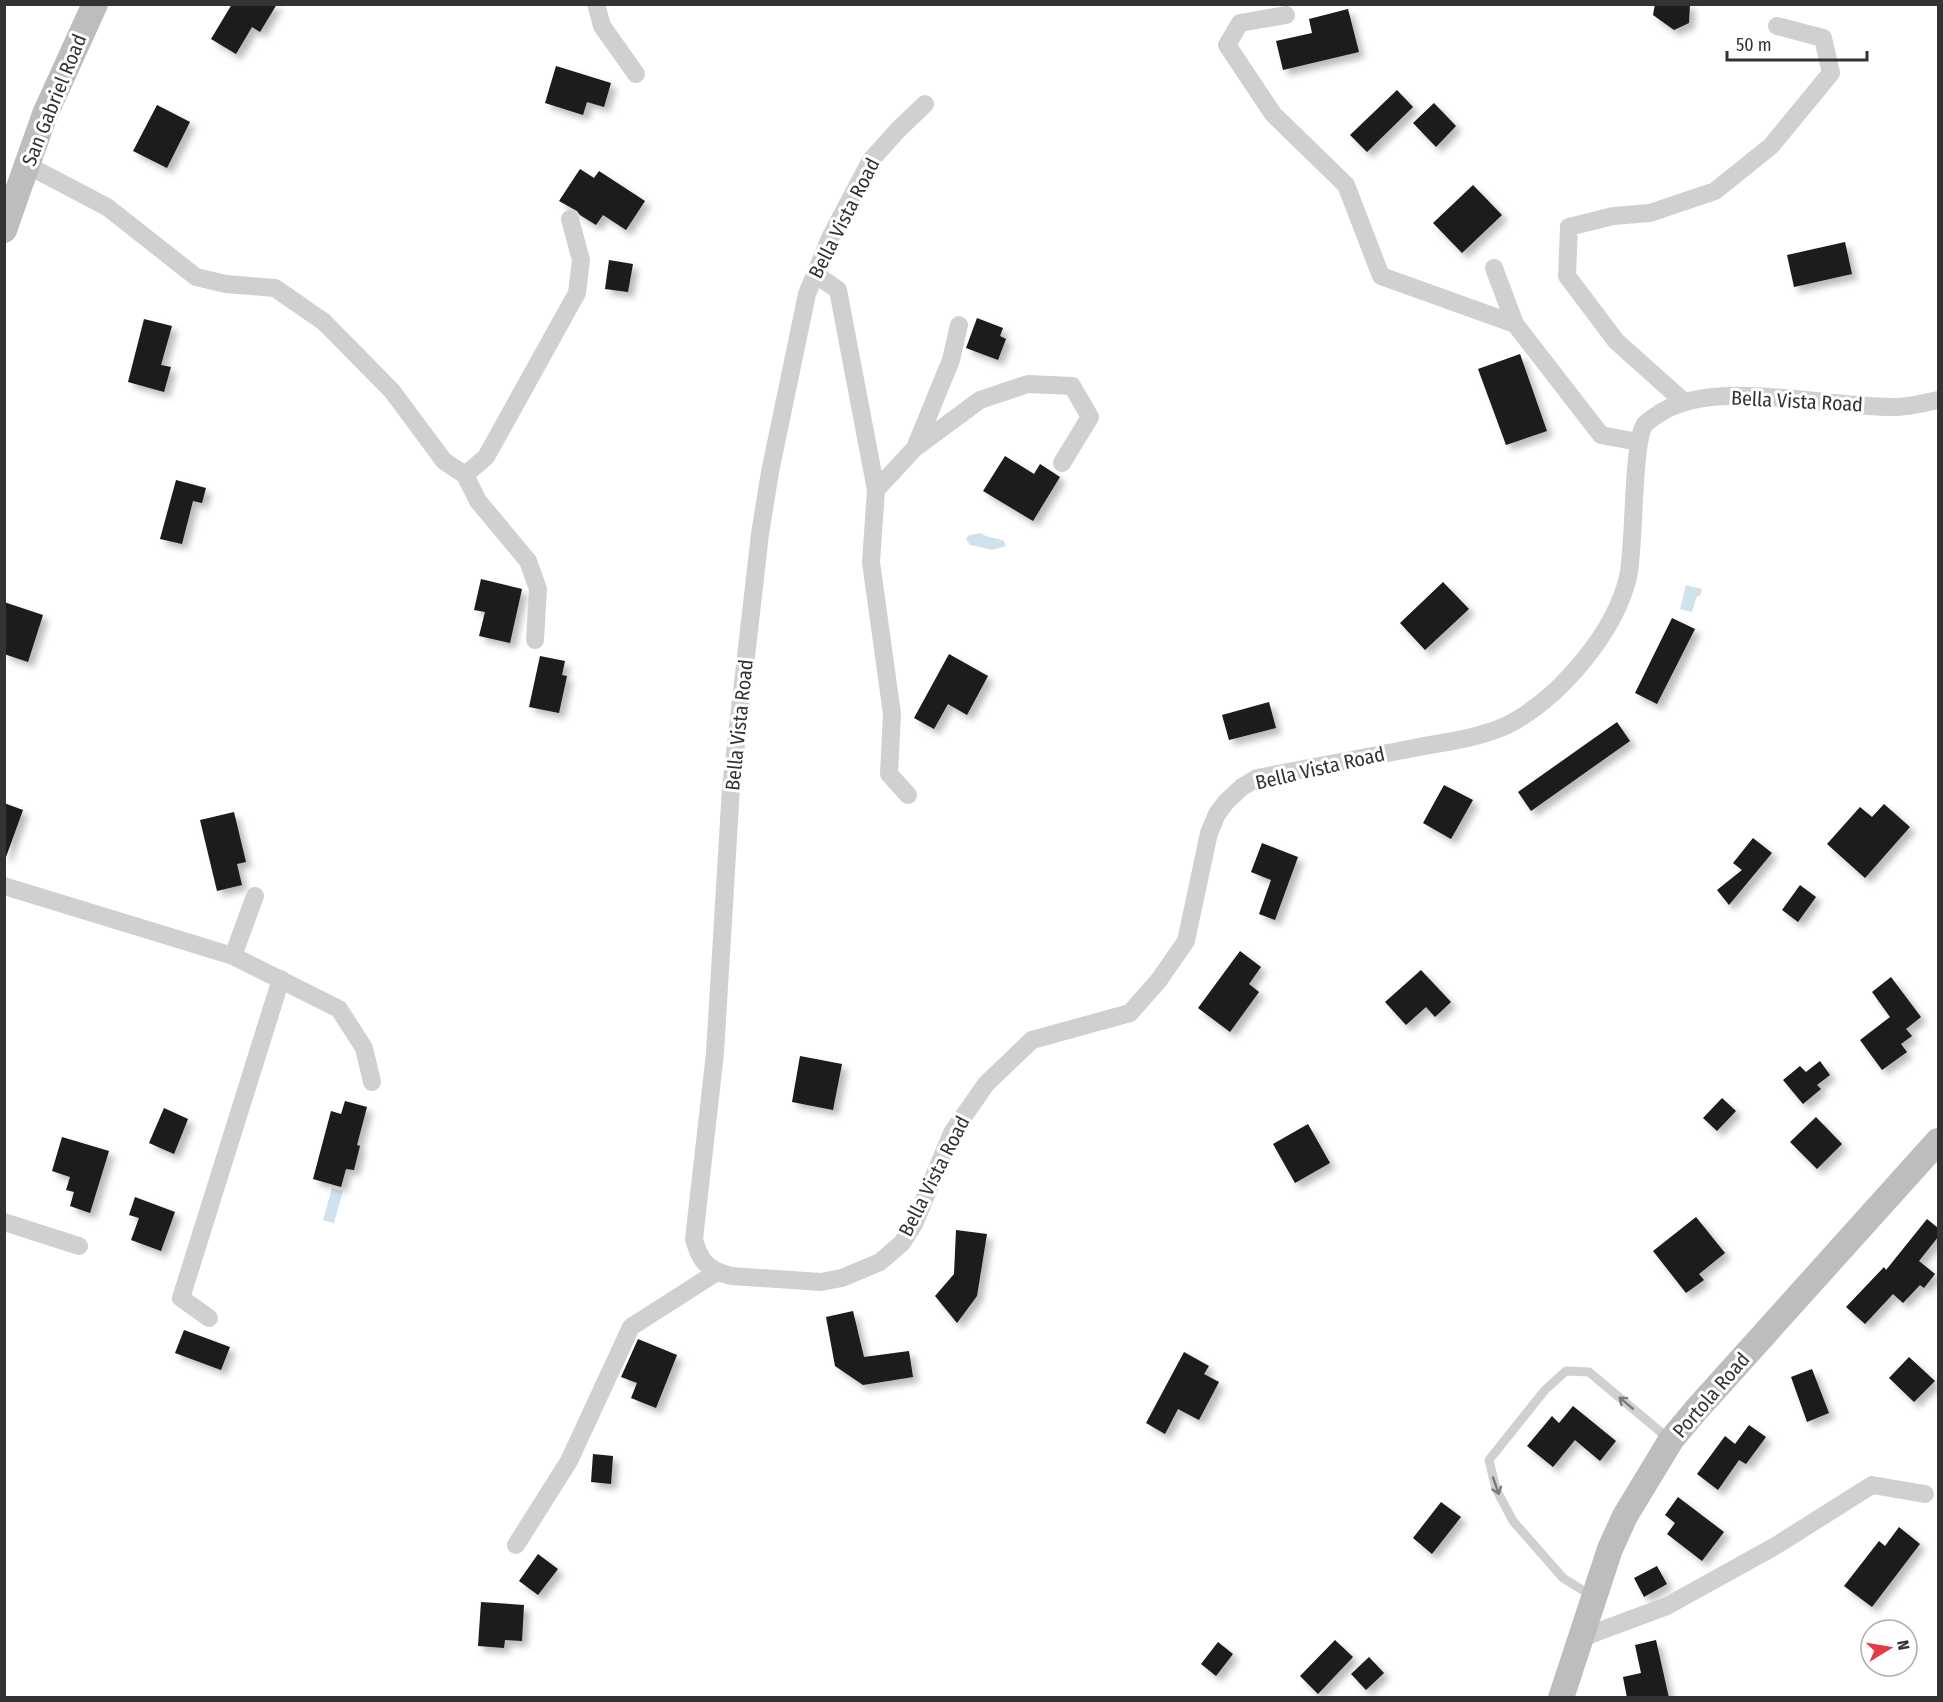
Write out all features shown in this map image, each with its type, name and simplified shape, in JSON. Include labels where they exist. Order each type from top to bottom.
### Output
[{"type":"street","name":"San Gabriel Road","points":[[4,230],[45,114],[95,4]]},
{"type":"street","points":[[596,4],[602,26],[636,74]]},
{"type":"street","points":[[1286,15],[1240,23],[1227,45],[1273,114],[1346,185],[1381,276],[1515,324]]},
{"type":"street","points":[[1683,401],[1616,341],[1567,276],[1569,227],[1613,216],[1650,213],[1715,191],[1771,146],[1831,74],[1823,38],[1777,26]]},
{"type":"street","name":"Bella Vista Road","points":[[925,104],[871,160],[814,274],[807,294],[770,472],[760,534],[731,788],[715,1053],[694,1239],[701,1258],[717,1272],[731,1276],[821,1281],[843,1278],[880,1262],[902,1242],[914,1224],[952,1133],[986,1084],[1032,1040],[1130,1013],[1159,980],[1186,941],[1209,833],[1217,814],[1226,801],[1242,787],[1257,778],[1470,737],[1513,722],[1539,705],[1582,663],[1605,630],[1620,602],[1628,577],[1633,543],[1638,442],[1645,424],[1660,413],[1683,401],[1732,395],[1898,407],[1938,400]]},
{"type":"street","points":[[27,165],[106,207],[196,277],[226,284],[275,288],[324,322],[392,391],[444,461],[465,475],[478,501],[528,561],[538,589],[535,640]]},
{"type":"street","points":[[465,475],[486,458],[577,293],[581,260],[570,219]]},
{"type":"street","points":[[1494,268],[1515,324],[1601,435],[1638,442]]},
{"type":"street","points":[[814,274],[838,290],[876,490],[871,561],[892,714],[889,774],[908,795]]},
{"type":"street","points":[[915,448],[951,360],[959,325]]},
{"type":"street","points":[[876,490],[915,448],[980,400],[1028,384],[1072,386],[1090,417],[1062,463]]},
{"type":"street","points":[[4,886],[234,956],[281,979],[339,1010],[364,1048],[372,1082]]},
{"type":"street","points":[[234,956],[255,896]]},
{"type":"street","points":[[209,1318],[181,1298],[281,979]]},
{"type":"street","name":"Portola Road","points":[[1561,1698],[1610,1549],[1626,1515],[1671,1440],[1938,1141]]},
{"type":"street","points":[[4,1222],[79,1246]]},
{"type":"street","points":[[516,1545],[569,1461],[631,1327],[717,1272]]},
{"type":"street","points":[[1581,1638],[1667,1606],[1777,1545],[1872,1485],[1925,1494]]},
{"type":"lane","points":[[1594,1598],[1563,1578],[1513,1521],[1496,1489],[1489,1460],[1545,1390],[1566,1371],[1589,1372],[1671,1440]]},
{"type":"water","points":[[981,533],[1004,541],[1006,546],[992,550],[970,545],[966,539],[969,535]]},
{"type":"water","points":[[1686,585],[1702,589],[1692,612],[1680,609]]},
{"type":"water","points":[[332,1188],[343,1191],[334,1223],[323,1220]]},
{"type":"building","points":[[232,4],[277,4],[260,32],[252,27],[236,54],[211,39]]},
{"type":"building","points":[[1655,4],[1690,4],[1689,23],[1674,30],[1653,15]]},
{"type":"building","points":[[1348,9],[1359,52],[1283,70],[1276,41],[1312,33],[1309,19]]},
{"type":"building","points":[[556,66],[611,83],[604,107],[587,102],[583,115],[545,103]]},
{"type":"building","points":[[1397,90],[1413,107],[1367,152],[1350,135]]},
{"type":"building","points":[[1434,103],[1456,126],[1436,147],[1413,123]]},
{"type":"building","points":[[157,105],[190,122],[167,168],[133,151]]},
{"type":"building","points":[[580,169],[594,178],[599,171],[645,201],[626,230],[603,215],[596,225],[559,201]]},
{"type":"building","points":[[1473,185],[1502,215],[1462,253],[1433,223]]},
{"type":"building","points":[[1845,242],[1852,274],[1794,287],[1787,255]]},
{"type":"building","points":[[609,260],[633,264],[628,292],[605,289]]},
{"type":"building","points":[[977,318],[1003,328],[1000,336],[1006,339],[998,360],[966,348]]},
{"type":"building","points":[[144,319],[172,326],[161,365],[171,367],[164,392],[128,382]]},
{"type":"building","points":[[1520,354],[1547,431],[1506,445],[1478,369]]},
{"type":"building","points":[[1005,456],[1034,474],[1040,464],[1060,477],[1033,521],[983,491]]},
{"type":"building","points":[[176,480],[206,488],[202,503],[193,501],[182,544],[160,539]]},
{"type":"building","points":[[481,579],[522,589],[510,643],[479,636],[485,612],[474,610]]},
{"type":"building","points":[[1443,582],[1469,609],[1425,650],[1400,623]]},
{"type":"building","points":[[4,602],[43,615],[28,662],[4,654]]},
{"type":"building","points":[[1672,618],[1695,629],[1657,704],[1635,693]]},
{"type":"building","points":[[949,654],[988,676],[967,715],[948,704],[934,729],[914,718]]},
{"type":"building","points":[[540,656],[565,661],[562,675],[567,676],[559,713],[529,707]]},
{"type":"building","points":[[1269,702],[1276,728],[1229,740],[1222,715]]},
{"type":"building","points":[[1617,722],[1630,741],[1531,811],[1518,792]]},
{"type":"building","points":[[1444,785],[1473,800],[1451,839],[1423,823]]},
{"type":"building","points":[[4,803],[23,810],[6,857],[4,857]]},
{"type":"building","points":[[1884,804],[1910,827],[1865,878],[1827,844],[1860,807],[1872,817]]},
{"type":"building","points":[[234,812],[246,862],[237,864],[242,885],[217,891],[200,820]]},
{"type":"building","points":[[1753,838],[1772,853],[1729,905],[1717,890],[1742,870],[1733,863]]},
{"type":"building","points":[[1262,843],[1298,857],[1275,920],[1259,914],[1271,880],[1251,872]]},
{"type":"building","points":[[1800,885],[1816,897],[1798,922],[1782,910]]},
{"type":"building","points":[[1240,951],[1261,967],[1249,984],[1259,992],[1230,1032],[1198,1008]]},
{"type":"building","points":[[1421,970],[1451,1002],[1435,1017],[1426,1007],[1406,1025],[1385,1002]]},
{"type":"building","points":[[1891,977],[1921,1017],[1906,1029],[1912,1036],[1901,1044],[1907,1052],[1882,1070],[1860,1040],[1890,1017],[1872,992]]},
{"type":"building","points":[[800,1056],[842,1064],[833,1110],[792,1102]]},
{"type":"building","points":[[1820,1061],[1830,1075],[1817,1085],[1821,1089],[1803,1104],[1783,1080],[1800,1066],[1806,1072]]},
{"type":"building","points":[[1722,1098],[1736,1111],[1717,1131],[1703,1118]]},
{"type":"building","points":[[345,1101],[367,1107],[357,1145],[360,1146],[354,1170],[346,1169],[341,1187],[313,1179],[331,1111],[341,1114]]},
{"type":"building","points":[[164,1108],[188,1119],[174,1154],[149,1143]]},
{"type":"building","points":[[1816,1117],[1842,1144],[1817,1169],[1790,1142]]},
{"type":"building","points":[[1308,1124],[1330,1163],[1295,1183],[1273,1144]]},
{"type":"building","points":[[62,1137],[109,1151],[90,1213],[70,1206],[74,1192],[66,1190],[70,1177],[52,1171]]},
{"type":"building","points":[[135,1197],[175,1212],[161,1251],[131,1240],[139,1218],[129,1215]]},
{"type":"building","points":[[1696,1217],[1725,1253],[1699,1274],[1704,1280],[1686,1293],[1653,1251]]},
{"type":"building","points":[[1927,1219],[1938,1228],[1938,1237],[1919,1261],[1935,1274],[1924,1288],[1920,1285],[1903,1303],[1893,1294],[1865,1324],[1846,1307],[1884,1267],[1886,1270]]},
{"type":"building","points":[[956,1230],[987,1234],[977,1296],[957,1323],[935,1296],[954,1274]]},
{"type":"building","points":[[853,1311],[864,1357],[909,1351],[913,1377],[863,1385],[835,1366],[826,1317]]},
{"type":"building","points":[[184,1330],[230,1347],[221,1370],[175,1353]]},
{"type":"building","points":[[638,1339],[677,1355],[656,1408],[631,1398],[637,1383],[621,1377]]},
{"type":"building","points":[[1184,1352],[1209,1366],[1204,1374],[1219,1382],[1199,1420],[1178,1409],[1165,1434],[1146,1423]]},
{"type":"building","points":[[1909,1357],[1935,1381],[1914,1402],[1889,1378]]},
{"type":"building","points":[[1812,1369],[1829,1413],[1807,1422],[1791,1377]]},
{"type":"building","points":[[1573,1406],[1616,1441],[1600,1461],[1575,1440],[1553,1467],[1527,1446],[1552,1416],[1559,1423]]},
{"type":"building","points":[[1749,1425],[1766,1437],[1746,1464],[1739,1460],[1718,1490],[1697,1474],[1725,1436],[1735,1444]]},
{"type":"building","points":[[593,1454],[613,1456],[611,1484],[591,1482]]},
{"type":"building","points":[[1678,1497],[1724,1532],[1702,1561],[1667,1534],[1675,1523],[1665,1515]]},
{"type":"building","points":[[1441,1502],[1461,1517],[1432,1554],[1413,1538]]},
{"type":"building","points":[[1899,1527],[1920,1544],[1872,1607],[1844,1586],[1879,1541],[1885,1546]]},
{"type":"building","points":[[538,1554],[558,1569],[538,1595],[519,1581]]},
{"type":"building","points":[[1657,1566],[1667,1584],[1644,1597],[1634,1578]]},
{"type":"building","points":[[481,1602],[524,1605],[522,1641],[505,1640],[504,1648],[478,1646]]},
{"type":"building","points":[[1335,1640],[1353,1657],[1318,1694],[1300,1676]]},
{"type":"building","points":[[1656,1640],[1669,1698],[1627,1698],[1623,1677],[1641,1673],[1635,1645]]},
{"type":"building","points":[[1218,1642],[1233,1654],[1216,1676],[1201,1664]]},
{"type":"building","points":[[1369,1657],[1384,1673],[1366,1690],[1351,1674]]}]
